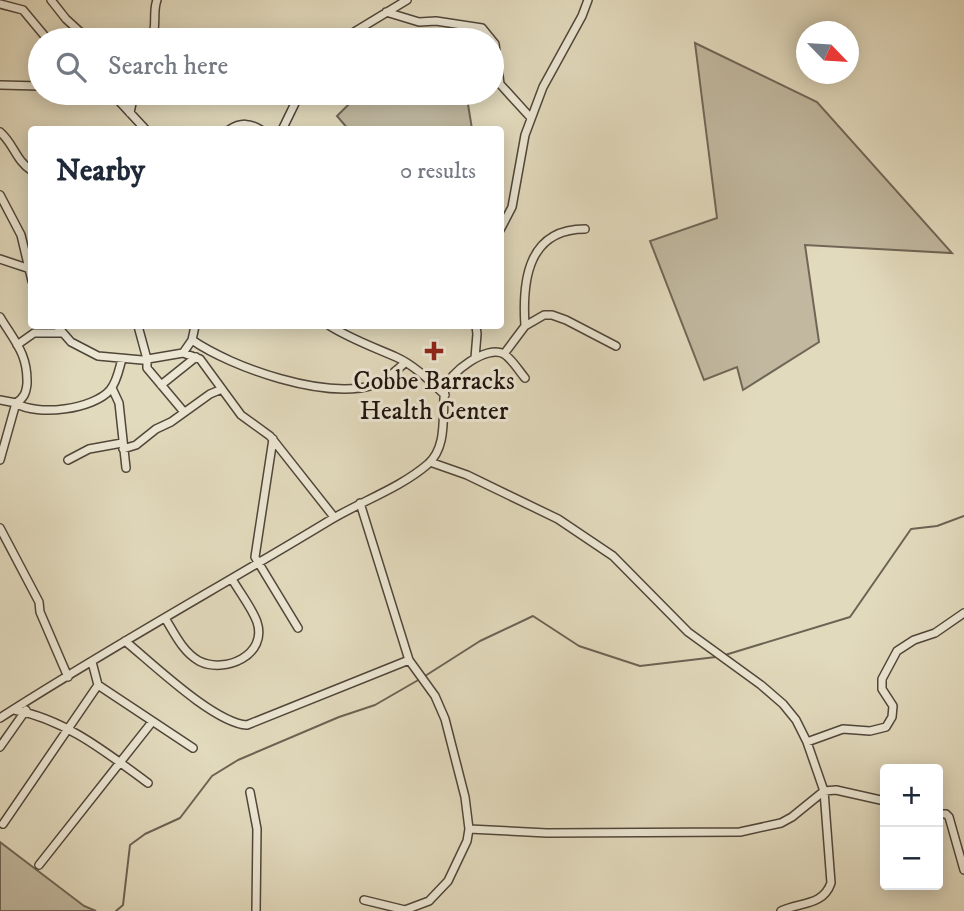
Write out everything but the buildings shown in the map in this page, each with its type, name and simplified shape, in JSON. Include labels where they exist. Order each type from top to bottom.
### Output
[{"type":"street","points":[[51,0],[76,28]]},
{"type":"street","points":[[155,28],[155,6],[158,0]]},
{"type":"street","points":[[360,28],[407,0]]},
{"type":"street","points":[[504,222],[512,207],[520,158],[531,118],[543,87],[588,0]]},
{"type":"street","points":[[0,4],[23,10],[38,28]]},
{"type":"street","points":[[386,12],[419,22],[436,21],[482,28]]},
{"type":"street","points":[[0,94],[2,85],[28,86]]},
{"type":"street","points":[[504,89],[531,118]]},
{"type":"street","points":[[121,105],[142,126]]},
{"type":"street","points":[[130,113],[132,105]]},
{"type":"street","points":[[284,126],[294,105]]},
{"type":"street","points":[[0,132],[12,142],[19,162],[28,168]]},
{"type":"street","points":[[0,195],[21,235],[28,261],[0,259]]},
{"type":"street","points":[[525,326],[525,285],[530,266],[540,248],[550,236],[570,229],[585,229]]},
{"type":"street","points":[[504,354],[525,326],[544,315],[552,315],[616,346]]},
{"type":"street","points":[[0,317],[27,365],[26,391],[16,403],[0,460]]},
{"type":"street","points":[[59,329],[80,348],[98,356],[148,359],[183,353],[198,358],[242,415],[273,439],[334,517]]},
{"type":"street","points":[[139,329],[148,359],[147,368],[184,412]]},
{"type":"street","points":[[183,353],[192,340],[194,329]]},
{"type":"street","points":[[336,329],[405,363],[446,395]]},
{"type":"street","points":[[476,330],[489,351]]},
{"type":"street","points":[[475,358],[476,330]]},
{"type":"street","points":[[17,345],[34,333],[62,333]]},
{"type":"street","points":[[192,340],[269,377],[317,386],[352,389],[377,385],[405,363]]},
{"type":"street","points":[[161,385],[210,350]]},
{"type":"street","points":[[0,718],[125,641],[334,517],[409,477],[430,462],[442,437],[445,389],[452,377],[475,358],[489,351],[504,354],[525,378]]},
{"type":"street","points":[[0,400],[34,410],[59,411],[85,403],[107,394],[112,388],[122,359]]},
{"type":"street","points":[[112,388],[119,403],[126,468]]},
{"type":"street","points":[[68,460],[89,449],[136,445],[156,429],[222,389]]},
{"type":"street","points":[[273,439],[255,552],[258,564],[298,628]]},
{"type":"street","points":[[430,462],[467,475],[558,519],[612,556],[688,632],[761,685],[783,704],[796,720],[807,742],[824,791],[832,875],[830,888],[820,899],[781,911]]},
{"type":"street","points":[[360,503],[409,660],[435,696],[445,719],[465,797],[469,829],[467,841],[455,868],[439,893],[414,908],[395,910],[364,900]]},
{"type":"street","points":[[0,528],[33,589],[68,677]]},
{"type":"street","points":[[165,618],[185,649],[199,661],[229,665],[247,656],[255,648],[259,637],[257,622],[232,579]]},
{"type":"street","points":[[807,742],[843,729],[870,731],[886,727],[892,717],[893,706],[881,685],[898,651],[914,640],[935,633],[964,613]]},
{"type":"street","points":[[125,641],[205,705],[236,724],[247,725],[409,660]]},
{"type":"street","points":[[92,662],[98,685],[193,748]]},
{"type":"street","points":[[3,824],[98,685]]},
{"type":"street","points":[[0,747],[34,698]]},
{"type":"street","points":[[13,709],[68,728],[148,783]]},
{"type":"street","points":[[39,865],[152,722]]},
{"type":"street","points":[[469,829],[547,833],[740,832],[781,823],[824,791],[880,800]]},
{"type":"street","points":[[250,792],[257,829],[256,911]]},
{"type":"street","points":[[943,814],[949,817],[964,870]]},
{"type":"shaded area","points":[[695,43],[817,102],[952,253],[805,245],[819,342],[743,390],[737,367],[704,380],[650,241],[717,218]]},
{"type":"shaded area","points":[[348,105],[468,105],[472,126],[345,126],[337,116]]},
{"type":"shaded area","points":[[0,842],[84,906],[96,911],[0,911]]},
{"type":"waterway","points":[[725,655],[850,617],[911,529],[937,526],[964,516]]},
{"type":"waterway","points":[[425,676],[480,641],[533,616],[579,646],[640,666],[716,657]]},
{"type":"waterway","points":[[116,911],[123,905],[130,845],[145,834],[180,818],[212,776],[238,760],[339,717],[375,705],[420,679]]},
{"type":"place","name":"Cobbe Barracks Health Center","points":[[434,351]]}]
